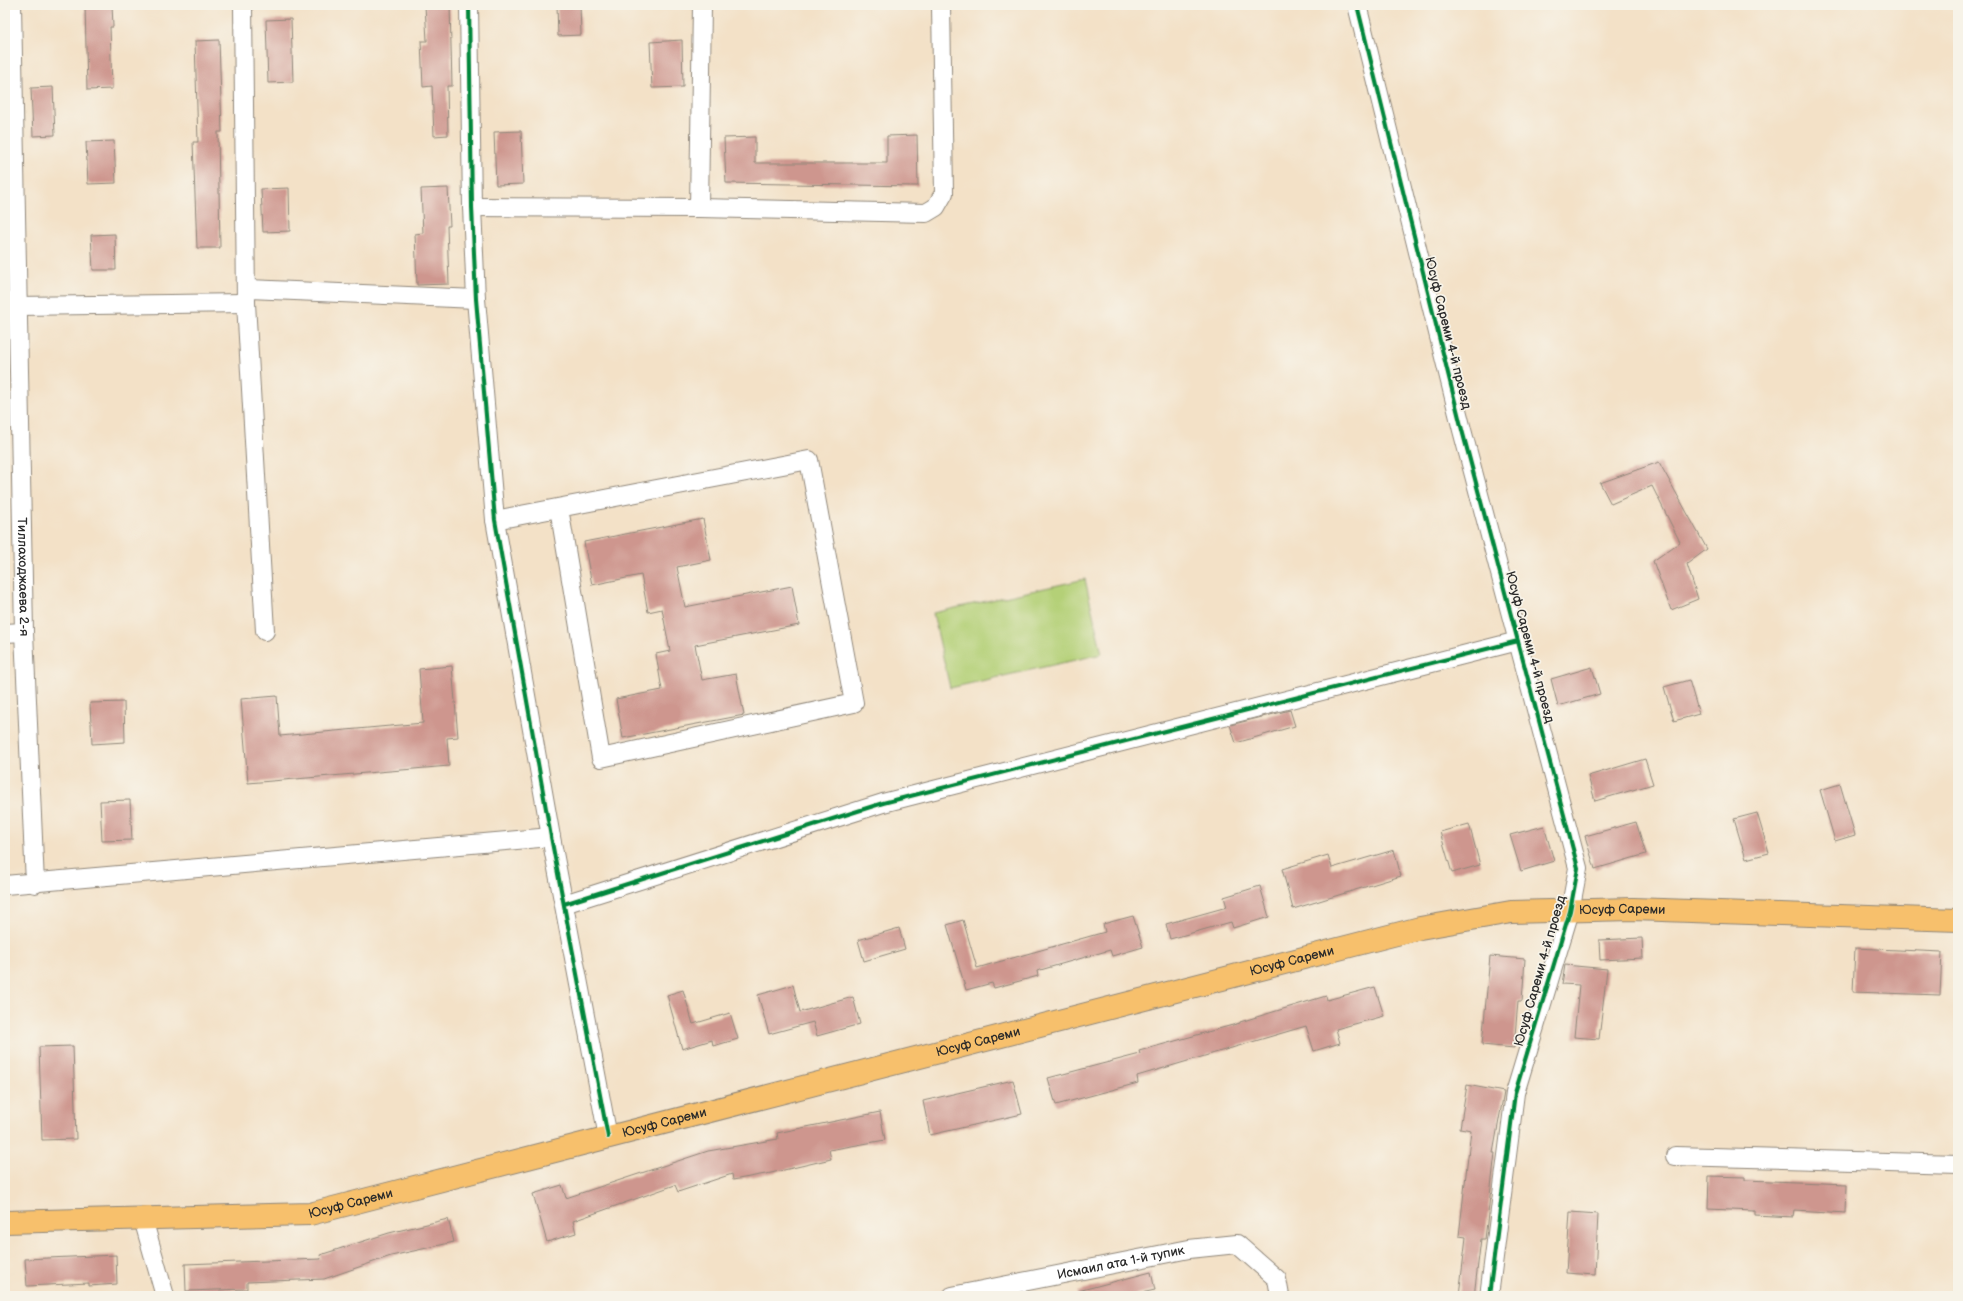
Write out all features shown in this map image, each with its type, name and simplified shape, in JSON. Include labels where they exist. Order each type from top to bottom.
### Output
[{"type":"main road","name":"Юсуф Сареми","points":[[5,1222],[310,1214],[1420,928],[1511,912],[1633,909],[1958,920]]},
{"type":"street","name":"Тиллаходжаева 2-я","points":[[12,5],[24,632],[35,884]]},
{"type":"street","points":[[243,5],[246,296],[265,632]]},
{"type":"street","points":[[469,5],[472,208],[476,299],[495,520],[551,837],[608,1137]]},
{"type":"street","points":[[699,208],[702,5]]},
{"type":"street","points":[[472,208],[699,208],[926,212],[936,207],[944,193],[941,5]]},
{"type":"street","name":"Юсуф Сареми 4-й проезд","points":[[1357,5],[1458,414],[1578,868],[1570,911],[1515,1093],[1489,1296]]},
{"type":"street","points":[[17,306],[246,296],[476,299]]},
{"type":"street","points":[[495,520],[809,460],[854,703],[601,758],[559,508]]},
{"type":"street","points":[[5,633],[24,632]]},
{"type":"street","points":[[564,904],[883,803],[1518,640]]},
{"type":"street","points":[[5,885],[35,884],[551,837]]},
{"type":"street","points":[[1675,1156],[1958,1164]]},
{"type":"street","points":[[143,1219],[165,1296]]},
{"type":"street","name":"Исмаил ата 1-й тупик","points":[[952,1296],[1189,1249],[1236,1244],[1278,1288]]},
{"type":"green space","points":[[1085,579],[1102,654],[950,688],[933,613]]},
{"type":"building","points":[[85,5],[112,5],[113,27],[110,27],[112,89],[87,90]]},
{"type":"building","points":[[425,5],[450,5],[452,86],[447,86],[448,135],[434,136],[432,86],[423,87],[421,41],[427,41]]},
{"type":"building","points":[[557,5],[580,5],[581,35],[558,36]]},
{"type":"building","points":[[291,19],[293,82],[268,83],[266,20]]},
{"type":"building","points":[[219,40],[222,132],[218,132],[220,248],[197,248],[193,142],[198,142],[195,41]]},
{"type":"building","points":[[682,40],[683,87],[652,88],[650,42]]},
{"type":"building","points":[[53,87],[55,135],[33,136],[31,88]]},
{"type":"building","points":[[521,131],[523,184],[496,185],[494,132]]},
{"type":"building","points":[[917,135],[918,186],[726,183],[724,138],[755,137],[755,163],[887,163],[887,136]]},
{"type":"building","points":[[114,141],[116,183],[88,184],[86,142]]},
{"type":"building","points":[[289,188],[290,231],[263,232],[261,189]]},
{"type":"building","points":[[448,188],[450,226],[447,226],[449,284],[417,285],[415,234],[423,233],[421,189]]},
{"type":"building","points":[[115,234],[116,270],[93,270],[91,235]]},
{"type":"building","points":[[1659,462],[1707,549],[1687,564],[1698,599],[1671,610],[1653,561],[1680,542],[1652,486],[1611,504],[1600,483]]},
{"type":"building","points":[[703,519],[711,560],[677,567],[685,607],[792,586],[799,625],[695,645],[702,680],[736,674],[744,715],[623,738],[616,699],[662,690],[656,654],[670,651],[662,609],[648,612],[641,575],[592,585],[584,542]]},
{"type":"building","points":[[452,666],[458,737],[447,738],[449,766],[248,783],[241,699],[277,696],[280,736],[423,723],[419,669]]},
{"type":"building","points":[[1592,667],[1600,694],[1558,706],[1551,679]]},
{"type":"building","points":[[1689,680],[1699,714],[1674,721],[1664,687]]},
{"type":"building","points":[[124,702],[125,742],[92,744],[90,703]]},
{"type":"building","points":[[1290,710],[1295,726],[1236,743],[1230,725]]},
{"type":"building","points":[[1645,759],[1653,784],[1595,801],[1588,776]]},
{"type":"building","points":[[1840,784],[1855,835],[1835,841],[1820,790]]},
{"type":"building","points":[[130,800],[132,840],[102,841],[100,801]]},
{"type":"building","points":[[1757,813],[1769,853],[1746,859],[1734,819]]},
{"type":"building","points":[[1636,822],[1646,854],[1595,869],[1585,836]]},
{"type":"building","points":[[1469,824],[1480,865],[1452,873],[1440,832]]},
{"type":"building","points":[[1544,826],[1554,861],[1521,871],[1510,835]]},
{"type":"building","points":[[1394,850],[1401,876],[1293,909],[1282,869],[1328,855],[1332,868]]},
{"type":"building","points":[[1260,886],[1269,917],[1233,928],[1231,922],[1170,939],[1166,924],[1227,907],[1224,897]]},
{"type":"building","points":[[1133,916],[1143,947],[1112,956],[1110,950],[1037,971],[1038,976],[994,988],[992,983],[966,990],[947,925],[963,920],[977,968],[1105,932],[1103,924]]},
{"type":"building","points":[[899,928],[905,949],[864,961],[858,940]]},
{"type":"building","points":[[1642,938],[1643,958],[1600,960],[1599,940]]},
{"type":"building","points":[[1855,948],[1942,952],[1940,995],[1853,992]]},
{"type":"building","points":[[1490,956],[1525,959],[1522,1001],[1518,1001],[1514,1048],[1482,1045]]},
{"type":"building","points":[[1565,965],[1607,969],[1599,1039],[1574,1037],[1579,985],[1562,984]]},
{"type":"building","points":[[793,985],[800,1012],[853,997],[860,1024],[817,1036],[813,1022],[769,1034],[758,995]]},
{"type":"building","points":[[1375,987],[1384,1016],[1336,1029],[1340,1043],[1314,1051],[1306,1026],[1137,1076],[1138,1083],[1056,1105],[1048,1078],[1140,1054],[1139,1051],[1240,1023],[1326,996],[1327,1000]]},
{"type":"building","points":[[683,990],[693,1024],[730,1013],[738,1039],[713,1046],[712,1040],[682,1049],[667,995]]},
{"type":"building","points":[[73,1046],[76,1139],[42,1140],[39,1047]]},
{"type":"building","points":[[1013,1080],[1022,1114],[930,1135],[923,1101]]},
{"type":"building","points":[[1467,1085],[1504,1092],[1493,1153],[1495,1153],[1485,1239],[1481,1239],[1474,1296],[1459,1296],[1466,1237],[1459,1236],[1471,1130],[1460,1128]]},
{"type":"building","points":[[880,1112],[885,1140],[829,1150],[831,1159],[771,1173],[733,1180],[732,1174],[678,1192],[675,1185],[573,1221],[576,1233],[547,1242],[533,1194],[562,1185],[566,1198],[708,1151],[778,1139],[777,1133]]},
{"type":"building","points":[[1709,1176],[1745,1177],[1745,1180],[1847,1184],[1846,1214],[1795,1211],[1794,1217],[1754,1215],[1754,1211],[1708,1209]]},
{"type":"building","points":[[1570,1212],[1598,1214],[1595,1275],[1566,1273]]},
{"type":"building","points":[[448,1219],[454,1242],[391,1256],[324,1279],[247,1282],[247,1289],[186,1291],[185,1264],[321,1259],[320,1255],[389,1233]]},
{"type":"building","points":[[116,1255],[117,1284],[89,1286],[89,1283],[27,1286],[25,1259]]},
{"type":"building","points":[[1151,1272],[1155,1290],[1128,1296],[1079,1296],[1078,1291]]},
{"type":"cycle path","points":[[469,5],[472,207],[476,299],[495,520],[551,837],[608,1137]]},
{"type":"cycle path","points":[[1357,5],[1462,430],[1578,868],[1570,911],[1515,1093],[1489,1296]]},
{"type":"cycle path","points":[[564,904],[883,803],[1518,641]]}]
